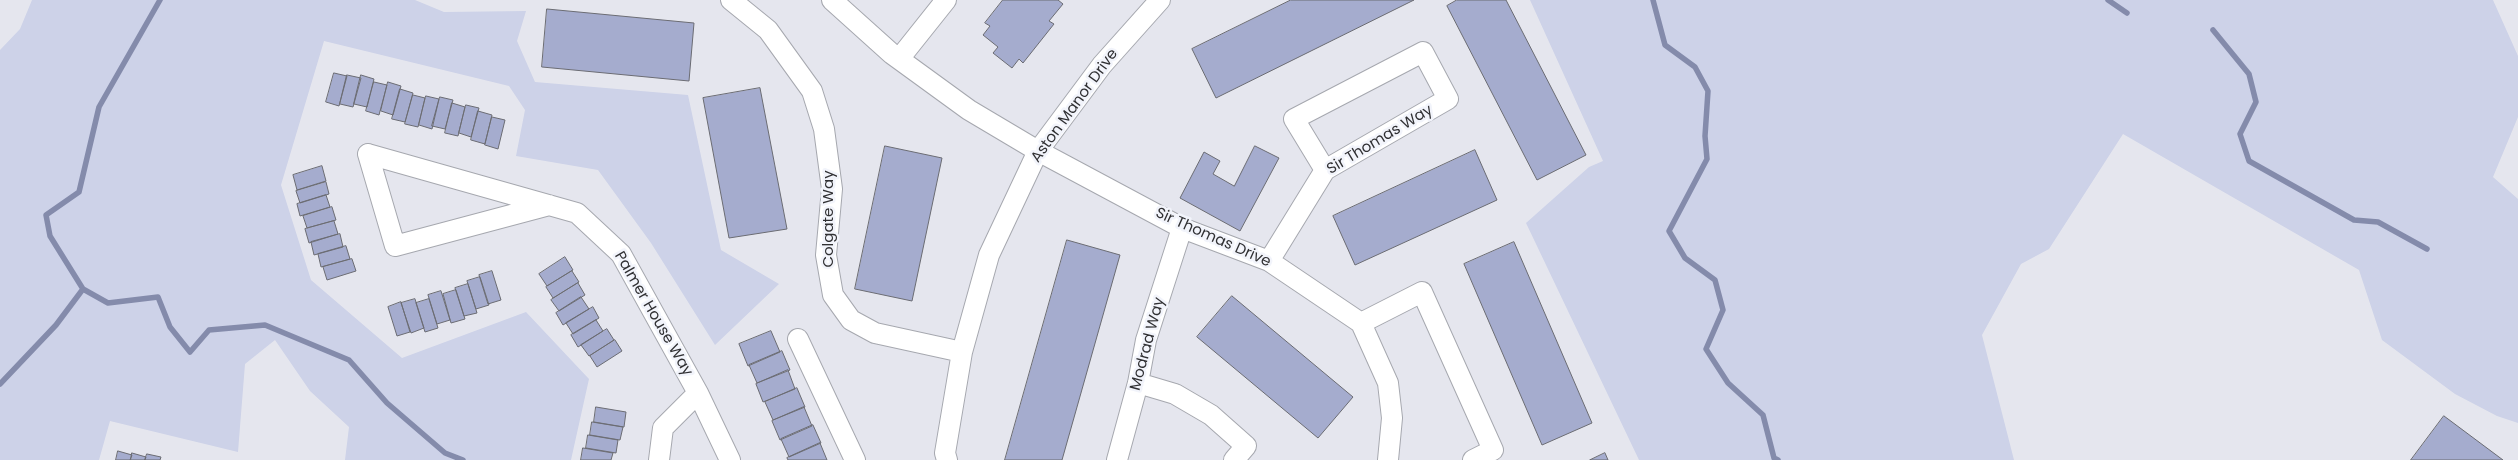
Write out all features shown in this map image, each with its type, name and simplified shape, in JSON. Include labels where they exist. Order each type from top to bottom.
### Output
[{"type":"street","name":"Colgate Way","points":[[730,0],[768,30],[812,91],[824,129],[832,189],[826,255],[833,295],[851,320],[875,333],[962,352]]},
{"type":"street","name":"Sir Thomas Drive","points":[[832,0],[899,59],[969,110],[1038,151],[1182,228],[1269,261],[1361,323]]},
{"type":"street","points":[[899,59],[946,0]]},
{"type":"street","name":"Aston Manor Drive","points":[[941,458],[962,352],[990,255],[1038,151],[1102,65],[1160,0]]},
{"type":"street","name":"Sir Thomas Way","points":[[1269,261],[1325,170],[1448,99],[1423,52],[1294,119],[1325,170]]},
{"type":"street","name":"Palmer House Way","points":[[549,205],[395,246],[368,154],[549,205],[577,213],[621,254],[698,393],[730,460]]},
{"type":"street","name":"Modrad Way","points":[[1117,460],[1138,383],[1146,340],[1182,228]]},
{"type":"street","points":[[1388,460],[1392,418],[1388,383],[1361,323],[1422,292],[1492,450],[1473,460]]},
{"type":"street","points":[[798,339],[854,460]]},
{"type":"street","points":[[1138,383],[1175,394],[1211,415],[1246,446],[1234,460]]},
{"type":"street","points":[[658,460],[663,428],[698,393]]},
{"type":"shaded area","points":[[32,0],[415,0],[444,12],[526,11],[517,41],[535,82],[688,95],[721,250],[779,284],[715,345],[651,243],[598,170],[516,156],[525,110],[509,86],[324,41],[281,185],[311,280],[402,358],[526,312],[589,379],[571,460],[345,460],[349,427],[310,391],[275,340],[245,364],[238,452],[110,421],[99,460],[0,460],[0,50],[20,29]]},
{"type":"shaded area","points":[[1530,0],[2493,0],[2518,56],[2518,117],[2493,177],[2518,199],[2518,423],[2497,416],[2455,394],[2382,340],[2359,270],[2123,134],[2049,249],[2021,264],[1982,335],[2014,460],[1639,460],[1526,223],[1589,167],[1603,161]]},
{"type":"building","points":[[1003,0],[1058,0],[1063,4],[1049,21],[1054,24],[1023,63],[1019,59],[1012,68],[993,53],[998,47],[983,35],[990,26],[985,23]]},
{"type":"building","points":[[1291,0],[1414,0],[1216,98],[1192,49]]},
{"type":"building","points":[[1457,0],[1506,0],[1586,155],[1537,180],[1447,6]]},
{"type":"building","points":[[547,9],[694,23],[689,81],[542,67]]},
{"type":"building","points":[[334,73],[347,76],[339,106],[326,102]]},
{"type":"building","points":[[347,75],[361,78],[353,107],[340,104]]},
{"type":"building","points":[[361,75],[374,79],[367,107],[354,104]]},
{"type":"building","points":[[374,82],[387,85],[379,115],[366,111]]},
{"type":"building","points":[[388,82],[401,86],[393,115],[381,111]]},
{"type":"building","points":[[760,88],[787,229],[729,238],[703,98]]},
{"type":"building","points":[[400,89],[413,93],[405,122],[392,119]]},
{"type":"building","points":[[413,95],[425,98],[418,127],[405,124]]},
{"type":"building","points":[[426,96],[439,99],[432,129],[419,125]]},
{"type":"building","points":[[440,97],[453,100],[445,129],[432,126]]},
{"type":"building","points":[[452,103],[465,107],[458,136],[445,133]]},
{"type":"building","points":[[466,105],[479,108],[471,137],[459,133]]},
{"type":"building","points":[[478,111],[492,115],[485,144],[471,140]]},
{"type":"building","points":[[492,117],[505,120],[498,149],[485,145]]},
{"type":"building","points":[[885,146],[942,158],[912,301],[855,289]]},
{"type":"building","points":[[1255,146],[1279,158],[1240,231],[1180,198],[1204,152],[1220,161],[1213,174],[1234,186]]},
{"type":"building","points":[[1475,150],[1497,200],[1355,265],[1333,216]]},
{"type":"building","points":[[322,166],[326,181],[297,190],[293,175]]},
{"type":"building","points":[[326,182],[329,194],[300,203],[296,191]]},
{"type":"building","points":[[326,195],[330,207],[300,216],[297,204]]},
{"type":"building","points":[[332,207],[336,220],[307,228],[303,216]]},
{"type":"building","points":[[334,221],[338,234],[309,243],[305,229]]},
{"type":"building","points":[[340,234],[343,247],[314,255],[311,242]]},
{"type":"building","points":[[1067,240],[1120,255],[1062,460],[1005,460]]},
{"type":"building","points":[[1514,242],[1592,423],[1542,445],[1464,264]]},
{"type":"building","points":[[346,246],[350,259],[321,267],[318,254]]},
{"type":"building","points":[[565,257],[573,270],[547,286],[539,274]]},
{"type":"building","points":[[352,259],[356,271],[327,280],[323,267]]},
{"type":"building","points":[[492,271],[501,300],[488,304],[479,275]]},
{"type":"building","points":[[572,271],[579,282],[553,298],[546,287]]},
{"type":"building","points":[[480,277],[489,305],[476,309],[467,281]]},
{"type":"building","points":[[578,283],[585,295],[559,311],[551,300]]},
{"type":"building","points":[[468,284],[477,313],[464,316],[455,288]]},
{"type":"building","points":[[456,290],[465,319],[451,323],[443,294]]},
{"type":"building","points":[[441,291],[450,320],[437,324],[428,295]]},
{"type":"building","points":[[1232,296],[1353,397],[1318,438],[1197,337]]},
{"type":"building","points":[[581,297],[589,309],[563,325],[556,313]]},
{"type":"building","points":[[415,299],[424,328],[411,333],[401,303]]},
{"type":"building","points":[[429,299],[438,328],[425,332],[416,303]]},
{"type":"building","points":[[401,302],[410,332],[397,336],[388,307]]},
{"type":"building","points":[[593,307],[599,318],[573,334],[566,323]]},
{"type":"building","points":[[596,320],[603,331],[578,347],[571,335]]},
{"type":"building","points":[[607,329],[614,340],[589,356],[581,345]]},
{"type":"building","points":[[771,331],[780,352],[748,366],[739,344]]},
{"type":"building","points":[[615,340],[622,351],[597,367],[590,356]]},
{"type":"building","points":[[782,351],[790,370],[757,383],[749,365]]},
{"type":"building","points":[[788,370],[795,389],[763,402],[756,384]]},
{"type":"building","points":[[797,388],[805,407],[773,420],[765,402]]},
{"type":"building","points":[[596,407],[626,412],[624,427],[594,422]]},
{"type":"building","points":[[804,407],[812,426],[780,440],[772,421]]},
{"type":"building","points":[[2444,416],[2503,460],[2411,460]]},
{"type":"building","points":[[592,422],[623,427],[620,440],[590,435]]},
{"type":"building","points":[[813,425],[821,443],[789,457],[781,439]]},
{"type":"building","points":[[588,435],[618,440],[616,453],[586,448]]},
{"type":"building","points":[[820,443],[827,460],[788,460],[787,458]]},
{"type":"building","points":[[583,448],[613,453],[611,460],[581,460]]},
{"type":"building","points":[[118,451],[132,455],[130,460],[116,460]]},
{"type":"building","points":[[132,453],[146,457],[145,460],[131,460]]},
{"type":"building","points":[[1605,453],[1608,460],[1590,460]]},
{"type":"building","points":[[147,454],[161,457],[160,460],[145,460]]},
{"type":"waterway","points":[[0,384],[56,325],[83,289],[50,236],[46,215],[79,192],[99,107],[160,0]]},
{"type":"waterway","points":[[1653,0],[1665,45],[1695,67],[1708,91],[1705,136],[1707,159],[1669,231],[1685,258],[1715,280],[1723,310],[1706,349],[1728,383],[1763,415],[1774,458],[1778,460]]},
{"type":"waterway","points":[[2108,0],[2127,13]]},
{"type":"waterway","points":[[2213,30],[2249,74],[2256,102],[2240,134],[2249,161],[2354,220],[2378,222],[2427,249]]},
{"type":"waterway","points":[[83,289],[108,303],[158,297],[170,327],[190,352],[209,330],[265,325],[349,360],[387,403],[445,453],[463,460]]}]
